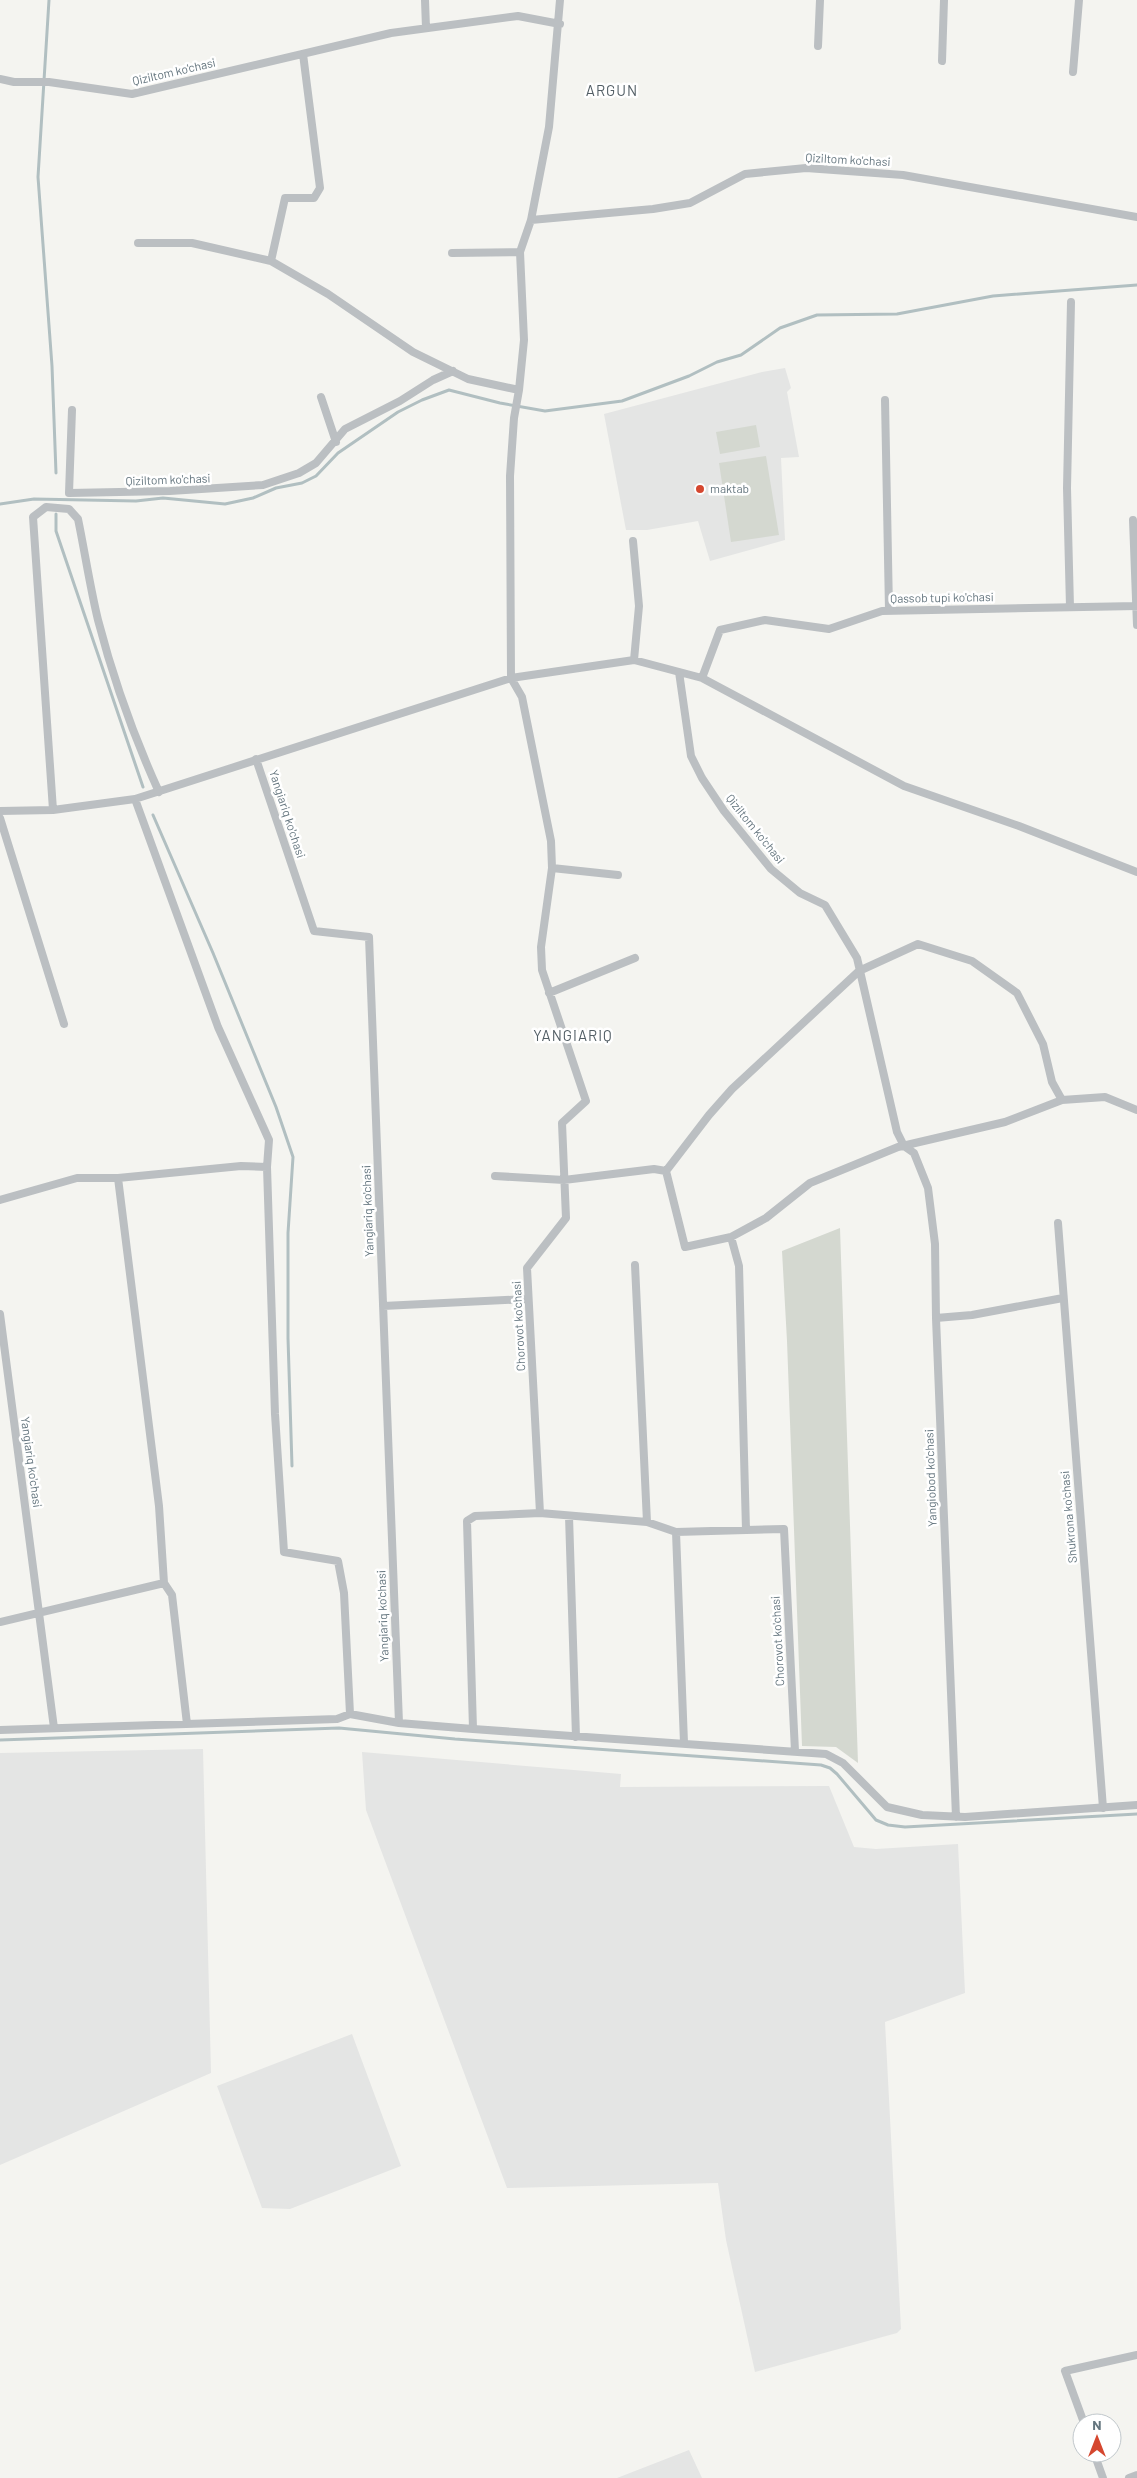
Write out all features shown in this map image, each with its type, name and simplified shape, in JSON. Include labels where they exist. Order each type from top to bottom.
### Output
[{"type":"street","points":[[425,0],[426,28]]},
{"type":"street","points":[[560,0],[560,24],[550,127],[531,220],[520,252],[524,340],[514,418],[510,476],[511,678],[522,697],[551,841],[552,868],[541,947],[542,970],[550,993],[635,958]]},
{"type":"street","points":[[818,46],[820,0]]},
{"type":"street","points":[[942,61],[944,0]]},
{"type":"street","points":[[1073,72],[1079,0]]},
{"type":"street","name":"Qiziltom ko'chasi","points":[[0,79],[14,82],[49,82],[132,94],[391,33],[518,16],[560,24]]},
{"type":"street","points":[[272,261],[286,198],[314,198],[320,188],[303,54]]},
{"type":"street","name":"Qiziltom ko'chasi","points":[[531,220],[652,209],[690,203],[745,174],[806,168],[903,175],[1137,217]]},
{"type":"street","points":[[138,243],[192,243],[272,261],[328,294],[413,352],[468,379],[519,390]]},
{"type":"street","points":[[452,253],[520,252]]},
{"type":"street","points":[[1070,608],[1067,488],[1071,302]]},
{"type":"street","name":"Qiziltom ko'chasi","points":[[72,410],[69,493],[170,491],[263,485],[299,473],[316,463],[336,442],[345,429],[400,401],[433,380],[453,371]]},
{"type":"street","points":[[321,397],[336,442]]},
{"type":"street","points":[[885,400],[889,610]]},
{"type":"street","points":[[53,810],[33,517],[46,507],[69,509],[78,519],[106,648],[138,740],[159,792]]},
{"type":"street","points":[[1133,520],[1137,625]]},
{"type":"street","points":[[633,541],[639,606],[634,660],[702,678],[904,786],[1019,826],[1137,872]]},
{"type":"street","name":"Qassob tupi ko'chasi","points":[[702,678],[720,630],[766,620],[829,629],[882,610],[1137,606]]},
{"type":"street","name":"Yangiariq ko'chasi","points":[[135,799],[511,678],[634,660]]},
{"type":"street","name":"Qiziltom ko'chasi","points":[[679,672],[691,756],[702,778],[724,812],[770,869],[800,893],[825,905],[857,958],[897,1132],[904,1146]]},
{"type":"street","name":"Yangiariq ko'chasi","points":[[256,759],[314,931],[369,936],[399,1723]]},
{"type":"street","points":[[0,811],[53,810],[135,799],[218,1028],[269,1140],[267,1167],[275,1414],[284,1552],[338,1561],[344,1594],[350,1714]]},
{"type":"street","points":[[0,818],[64,1024]]},
{"type":"street","points":[[552,868],[618,875]]},
{"type":"street","points":[[666,1171],[708,1115],[732,1089],[859,971],[918,944],[972,961],[1017,992],[1043,1044],[1052,1082],[1062,1100]]},
{"type":"street","name":"Chorovot ko'chasi","points":[[540,1513],[527,1268],[566,1218],[562,1123],[586,1101],[550,993]]},
{"type":"street","points":[[666,1171],[685,1247],[731,1237],[766,1218],[810,1183],[904,1146],[1005,1122],[1062,1100],[1106,1097],[1137,1110]]},
{"type":"street","name":"Yangiobod ko'chasi","points":[[904,1146],[914,1153],[928,1188],[935,1244],[936,1318],[956,1816]]},
{"type":"street","points":[[0,1200],[77,1178],[118,1178],[241,1166],[267,1167]]},
{"type":"street","points":[[495,1176],[564,1180],[654,1169],[666,1171]]},
{"type":"street","points":[[118,1178],[159,1506],[164,1583],[172,1596],[186,1724]]},
{"type":"street","name":"Shukrona ko'chasi","points":[[1058,1224],[1103,1808]]},
{"type":"street","points":[[473,1729],[467,1521],[475,1516],[540,1513],[646,1522],[676,1532],[746,1530],[739,1266],[731,1237]]},
{"type":"street","points":[[636,1265],[646,1522]]},
{"type":"street","points":[[936,1318],[972,1315],[1063,1298]]},
{"type":"street","points":[[383,1306],[528,1299]]},
{"type":"street","name":"Yangiariq ko'chasi","points":[[0,1314],[41,1613],[54,1728]]},
{"type":"street","points":[[569,1516],[576,1737]]},
{"type":"street","name":"Chorovot ko'chasi","points":[[746,1530],[784,1529],[795,1751]]},
{"type":"street","points":[[676,1532],[684,1743]]},
{"type":"street","points":[[0,1622],[164,1583]]},
{"type":"street","points":[[0,1730],[337,1719],[350,1714],[399,1723],[826,1754],[843,1763],[887,1807],[922,1815],[956,1816],[1137,1805]]},
{"type":"street","points":[[1080,2413],[1065,2371],[1137,2356]]},
{"type":"street","points":[[1098,2463],[1103,2478]]},
{"type":"street","points":[[1129,2478],[1137,2475]]},
{"type":"shaded area","name":"maktab","points":[[785,368],[791,388],[787,392],[799,457],[781,458],[785,540],[710,561],[698,521],[647,530],[626,530],[604,414],[762,372]]},
{"type":"shaded area","points":[[756,425],[760,447],[720,454],[716,432]]},
{"type":"shaded area","points":[[766,456],[779,535],[731,542],[719,463]]},
{"type":"shaded area","points":[[840,1228],[858,1763],[836,1747],[802,1746],[782,1251]]},
{"type":"shaded area","points":[[203,1749],[211,2073],[0,2165],[0,1753]]},
{"type":"shaded area","points":[[362,1752],[621,1774],[620,1787],[829,1786],[854,1847],[876,1849],[958,1844],[965,1993],[885,2022],[901,2329],[897,2333],[755,2372],[726,2240],[718,2183],[507,2188],[366,1810]]},
{"type":"shaded area","points":[[352,2034],[401,2166],[290,2209],[262,2208],[217,2086]]},
{"type":"shaded area","points":[[689,2450],[702,2478],[617,2478]]},
{"type":"waterway","points":[[49,0],[38,177],[52,366],[56,473]]},
{"type":"waterway","points":[[0,504],[34,499],[136,501],[163,498],[225,504],[253,498],[276,488],[302,483],[316,476],[338,453],[398,412],[422,400],[449,390],[500,403],[545,411],[622,401],[689,376],[717,362],[741,355],[780,328],[817,315],[897,314],[993,296],[1137,285]]},
{"type":"waterway","points":[[56,514],[56,531],[143,787]]},
{"type":"waterway","points":[[153,815],[213,953],[276,1107],[293,1157],[288,1233],[288,1338],[292,1466]]},
{"type":"waterway","points":[[0,1740],[339,1728],[455,1739],[821,1765],[830,1768],[837,1774],[876,1820],[888,1825],[905,1827],[1137,1814]]},
{"type":"place","name":"maktab","points":[[700,489]]},
{"type":"district","name":"ARGUN","points":[[612,91]]},
{"type":"district","name":"YANGIARIQ","points":[[573,1036]]}]
